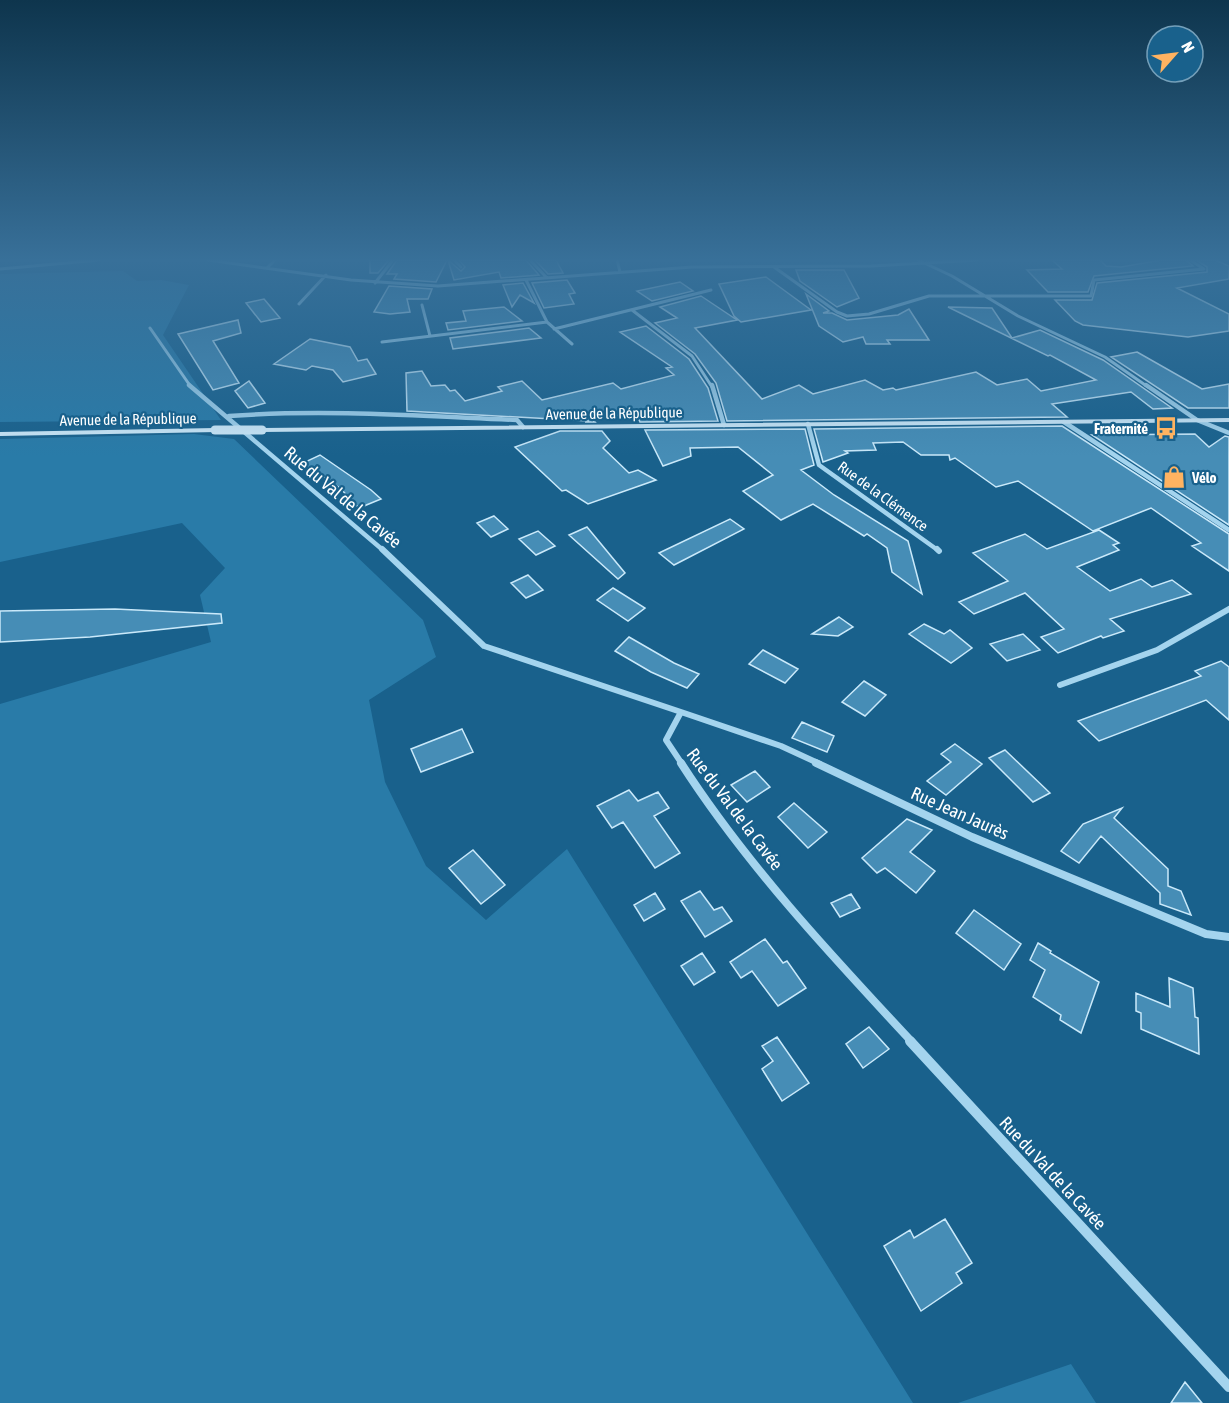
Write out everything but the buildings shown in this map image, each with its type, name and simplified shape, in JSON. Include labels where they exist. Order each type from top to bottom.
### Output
[{"type":"main road","name":"Avenue de la République","points":[[0,434],[1229,420]]},
{"type":"street","points":[[427,325],[430,336]]},
{"type":"street","points":[[382,342],[518,325]]},
{"type":"street","points":[[551,325],[572,344]]},
{"type":"street","points":[[555,329],[569,325]]},
{"type":"street","points":[[654,325],[696,357],[705,369],[717,394],[724,425]]},
{"type":"street","points":[[1040,325],[1105,357],[1197,420],[1229,433]]},
{"type":"street","name":"Rue du Val de la Cavée","points":[[150,328],[176,370],[200,395],[229,416],[246,436],[390,556],[484,646],[681,712],[666,740],[699,791],[812,933],[1229,1388]]},
{"type":"street","points":[[229,416],[314,412],[391,414],[517,420],[523,427]]},
{"type":"street","points":[[1064,422],[1229,530]]},
{"type":"street","name":"Rue de la Clémence","points":[[808,424],[819,465],[939,551]]},
{"type":"street","points":[[1059,685],[1157,650],[1229,609]]},
{"type":"street","name":"Rue Jean Jaurès","points":[[681,712],[781,746],[972,837],[1206,934],[1229,937]]},
{"type":"shaded area","points":[[0,325],[168,325],[163,335],[221,420],[0,422]]},
{"type":"shaded area","points":[[194,434],[234,439],[423,620],[436,657],[369,700],[385,782],[426,866],[486,920],[567,849],[913,1403],[0,1403],[0,704],[211,642],[200,595],[225,568],[182,523],[0,562],[0,439]]},
{"type":"shaded area","points":[[1071,1364],[1096,1403],[958,1403]]},
{"type":"place","name":"Fraternité","points":[[1166,428]]},
{"type":"place","name":"Vélo","points":[[1174,477]]}]
